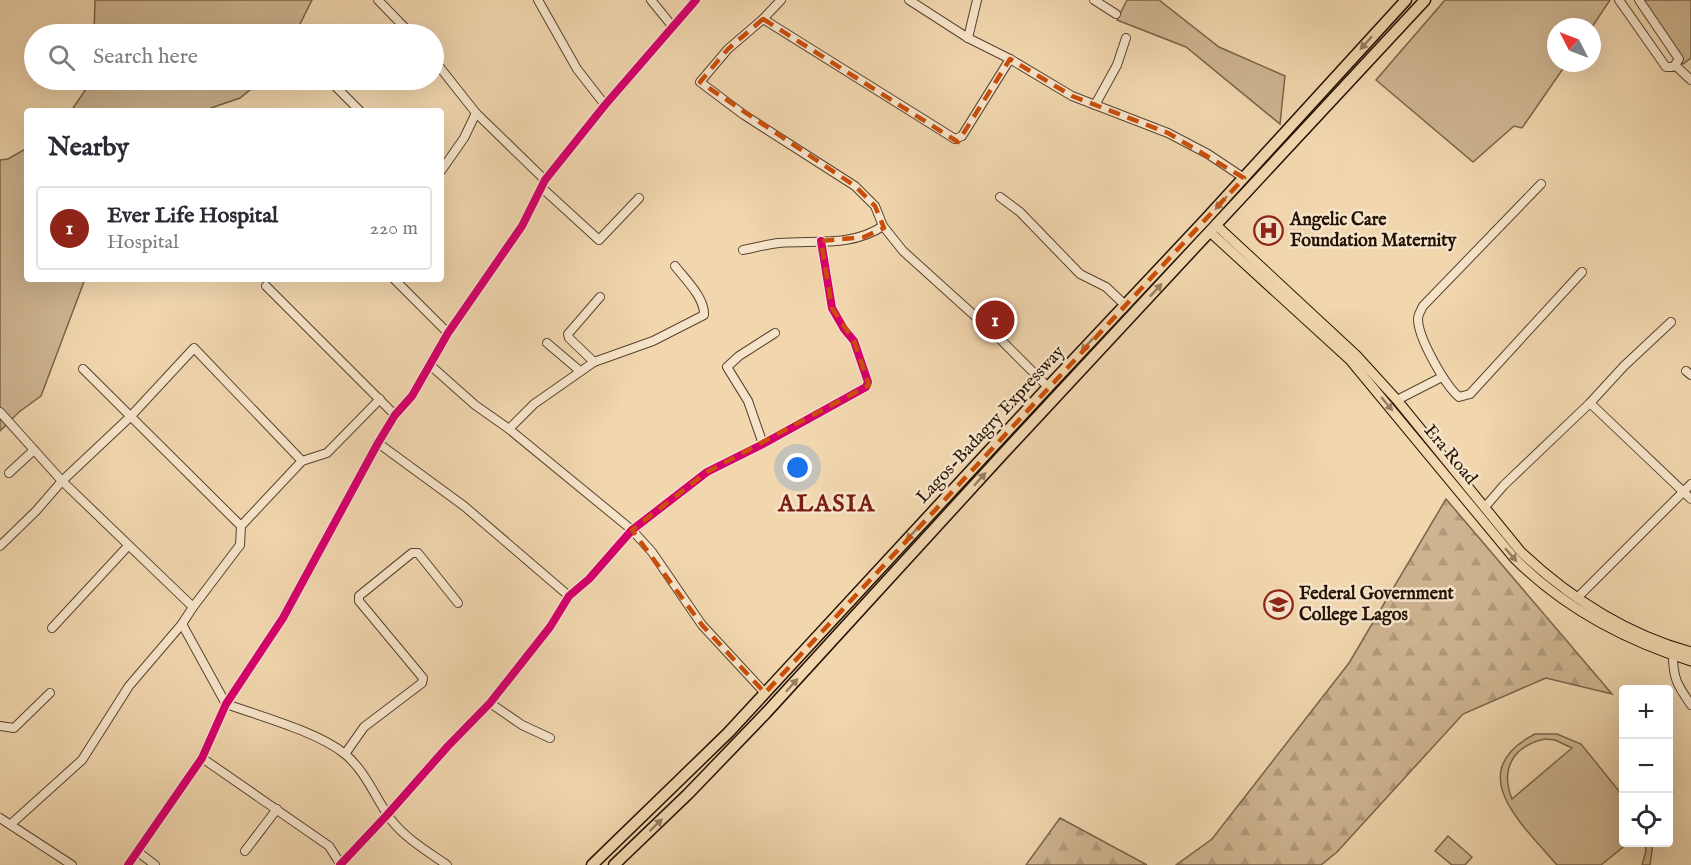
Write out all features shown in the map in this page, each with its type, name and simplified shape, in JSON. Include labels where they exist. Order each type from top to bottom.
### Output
[{"type":"highway","name":"Lagos-Badagry Expressway","points":[[592,865],[696,766],[765,693],[1244,178],[1406,0]]},
{"type":"highway","name":"Lagos-Badagry Expressway","points":[[614,865],[688,794],[766,713],[1000,456],[1425,0]]},
{"type":"main road","points":[[1213,229],[1336,335],[1397,400],[1521,552],[1547,575],[1621,630],[1691,652]]},
{"type":"main road","name":"Era Road","points":[[1213,229],[1350,360],[1527,571],[1574,608],[1673,656],[1691,661]]},
{"type":"street","points":[[378,0],[401,24]]},
{"type":"street","points":[[538,0],[577,69],[605,105]]},
{"type":"street","points":[[651,0],[673,27]]},
{"type":"street","points":[[128,865],[202,758],[226,704],[283,618],[378,443],[395,415],[412,396],[448,333],[516,235],[543,184],[605,105],[696,0]]},
{"type":"street","points":[[781,0],[728,49],[700,82],[771,133],[855,186],[875,206],[883,226],[903,251],[996,335],[1048,387]]},
{"type":"street","points":[[909,0],[968,38],[1010,59],[1072,96],[1168,133],[1208,154],[1244,178]]},
{"type":"street","points":[[968,38],[976,0]]},
{"type":"street","points":[[1094,0],[1116,14]]},
{"type":"street","points":[[1619,0],[1666,67],[1672,67],[1679,59],[1639,0]]},
{"type":"street","points":[[763,19],[955,139],[962,136],[1010,59]]},
{"type":"street","points":[[1095,105],[1117,65],[1126,38]]},
{"type":"street","points":[[1675,65],[1691,80]]},
{"type":"street","points":[[444,73],[476,113],[599,240],[639,198]]},
{"type":"street","points":[[339,90],[357,108]]},
{"type":"street","points":[[444,167],[464,138],[476,113]]},
{"type":"street","points":[[1541,184],[1423,306],[1418,317],[1421,333],[1442,377],[1451,390],[1459,398],[1470,394],[1582,272]]},
{"type":"street","points":[[1000,198],[1020,212],[1080,274],[1106,287],[1125,305]]},
{"type":"street","points":[[742,250],[777,243],[847,241],[864,237],[883,226]]},
{"type":"street","points":[[202,758],[329,846],[340,865],[490,703],[550,627],[569,596],[589,579],[632,530],[707,472],[866,387],[868,382],[854,341],[832,308],[821,241]]},
{"type":"street","points":[[509,429],[534,404],[594,362],[653,341],[704,315],[705,310],[699,298],[675,266]]},
{"type":"street","points":[[397,282],[448,333]]},
{"type":"street","points":[[266,286],[395,415]]},
{"type":"street","points":[[594,362],[568,338],[568,334],[600,297]]},
{"type":"street","points":[[1485,507],[1624,366],[1671,322]]},
{"type":"street","points":[[763,444],[748,401],[727,367],[739,356],[775,333]]},
{"type":"street","points":[[547,343],[580,371]]},
{"type":"street","points":[[0,546],[36,512],[62,481],[130,417],[195,348],[302,461]]},
{"type":"street","points":[[430,365],[475,405],[509,429],[632,530],[652,552],[702,625],[765,693]]},
{"type":"street","points":[[83,369],[241,526]]},
{"type":"street","points":[[1397,400],[1442,377]]},
{"type":"street","points":[[11,824],[82,760],[129,686],[182,624],[192,607],[240,546],[241,526],[302,461],[327,453],[380,399]]},
{"type":"street","points":[[1590,403],[1691,499]]},
{"type":"street","points":[[0,412],[62,481],[192,607]]},
{"type":"street","points":[[378,443],[464,506],[569,596]]},
{"type":"street","points":[[9,473],[34,450]]},
{"type":"street","points":[[1577,598],[1691,484]]},
{"type":"street","points":[[52,628],[128,546]]},
{"type":"street","points":[[345,754],[364,727],[422,683],[423,678],[359,601],[359,596],[412,553],[418,553],[458,603]]},
{"type":"street","points":[[182,624],[226,704],[325,741],[345,754],[360,770],[387,815],[399,829],[447,865]]},
{"type":"street","points":[[1673,656],[1673,673],[1676,684],[1691,705]]},
{"type":"street","points":[[0,726],[14,728],[50,693]]},
{"type":"street","points":[[490,703],[528,729],[550,738]]},
{"type":"street","points":[[245,850],[277,809]]},
{"type":"street","points":[[0,818],[72,865]]},
{"type":"street","points":[[138,852],[155,865]]},
{"type":"highlighted area","points":[[763,19],[958,142],[1010,59],[1072,96],[1168,133],[1244,178],[765,693],[702,625],[632,530],[707,472],[869,385],[854,341],[832,308],[821,241],[864,237],[884,228],[875,206],[855,186],[700,82],[728,49]]},
{"type":"green space","points":[[95,0],[312,0],[300,24],[94,24]]},
{"type":"green space","points":[[1127,0],[1159,0],[1219,47],[1285,76],[1280,124],[1186,47],[1117,20]]},
{"type":"green space","points":[[1445,0],[1610,0],[1598,18],[1547,18],[1547,72],[1561,72],[1522,128],[1514,126],[1473,162],[1376,80]]},
{"type":"green space","points":[[1639,0],[1691,0],[1691,58],[1683,64]]},
{"type":"green space","points":[[85,90],[250,90],[240,98],[211,108],[73,108]]},
{"type":"green space","points":[[24,150],[24,282],[84,282],[41,396],[19,412],[0,431],[0,160],[8,159]]},
{"type":"green space","points":[[1446,499],[1612,694],[1546,678],[1463,714],[1337,852],[1321,865],[1176,865],[1212,839],[1349,663]]},
{"type":"green space","points":[[1535,734],[1557,734],[1581,744],[1619,791],[1619,847],[1623,847],[1601,865],[1557,865],[1529,833],[1506,799],[1500,782],[1502,765],[1513,749]],"holes":[[[1545,739],[1555,740],[1572,748],[1512,799],[1508,778],[1512,760],[1517,753],[1534,742]]]},
{"type":"green space","points":[[1060,818],[1147,865],[1026,865]]},
{"type":"green space","points":[[1448,836],[1472,857],[1465,865],[1452,865],[1435,851]]},
{"type":"green space","points":[[1646,847],[1652,847],[1650,865],[1642,865]]},
{"type":"cycle path","points":[[128,865],[202,758],[226,704],[283,618],[378,443],[395,415],[412,396],[448,333],[522,226],[545,180],[605,105],[696,0]]},
{"type":"cycle path","points":[[340,865],[490,703],[550,627],[569,596],[589,579],[632,530],[707,472],[866,387],[868,382],[854,341],[832,308],[821,241]]},
{"type":"place","name":"Angelic Care Foundation Maternity","points":[[1269,230]]},
{"type":"place","name":"Ever Life Hospital","points":[[995,320]]},
{"type":"place","name":"Federal Government College Lagos","points":[[1278,604]]},
{"type":"district","name":"ALASIA","points":[[827,504]]}]
